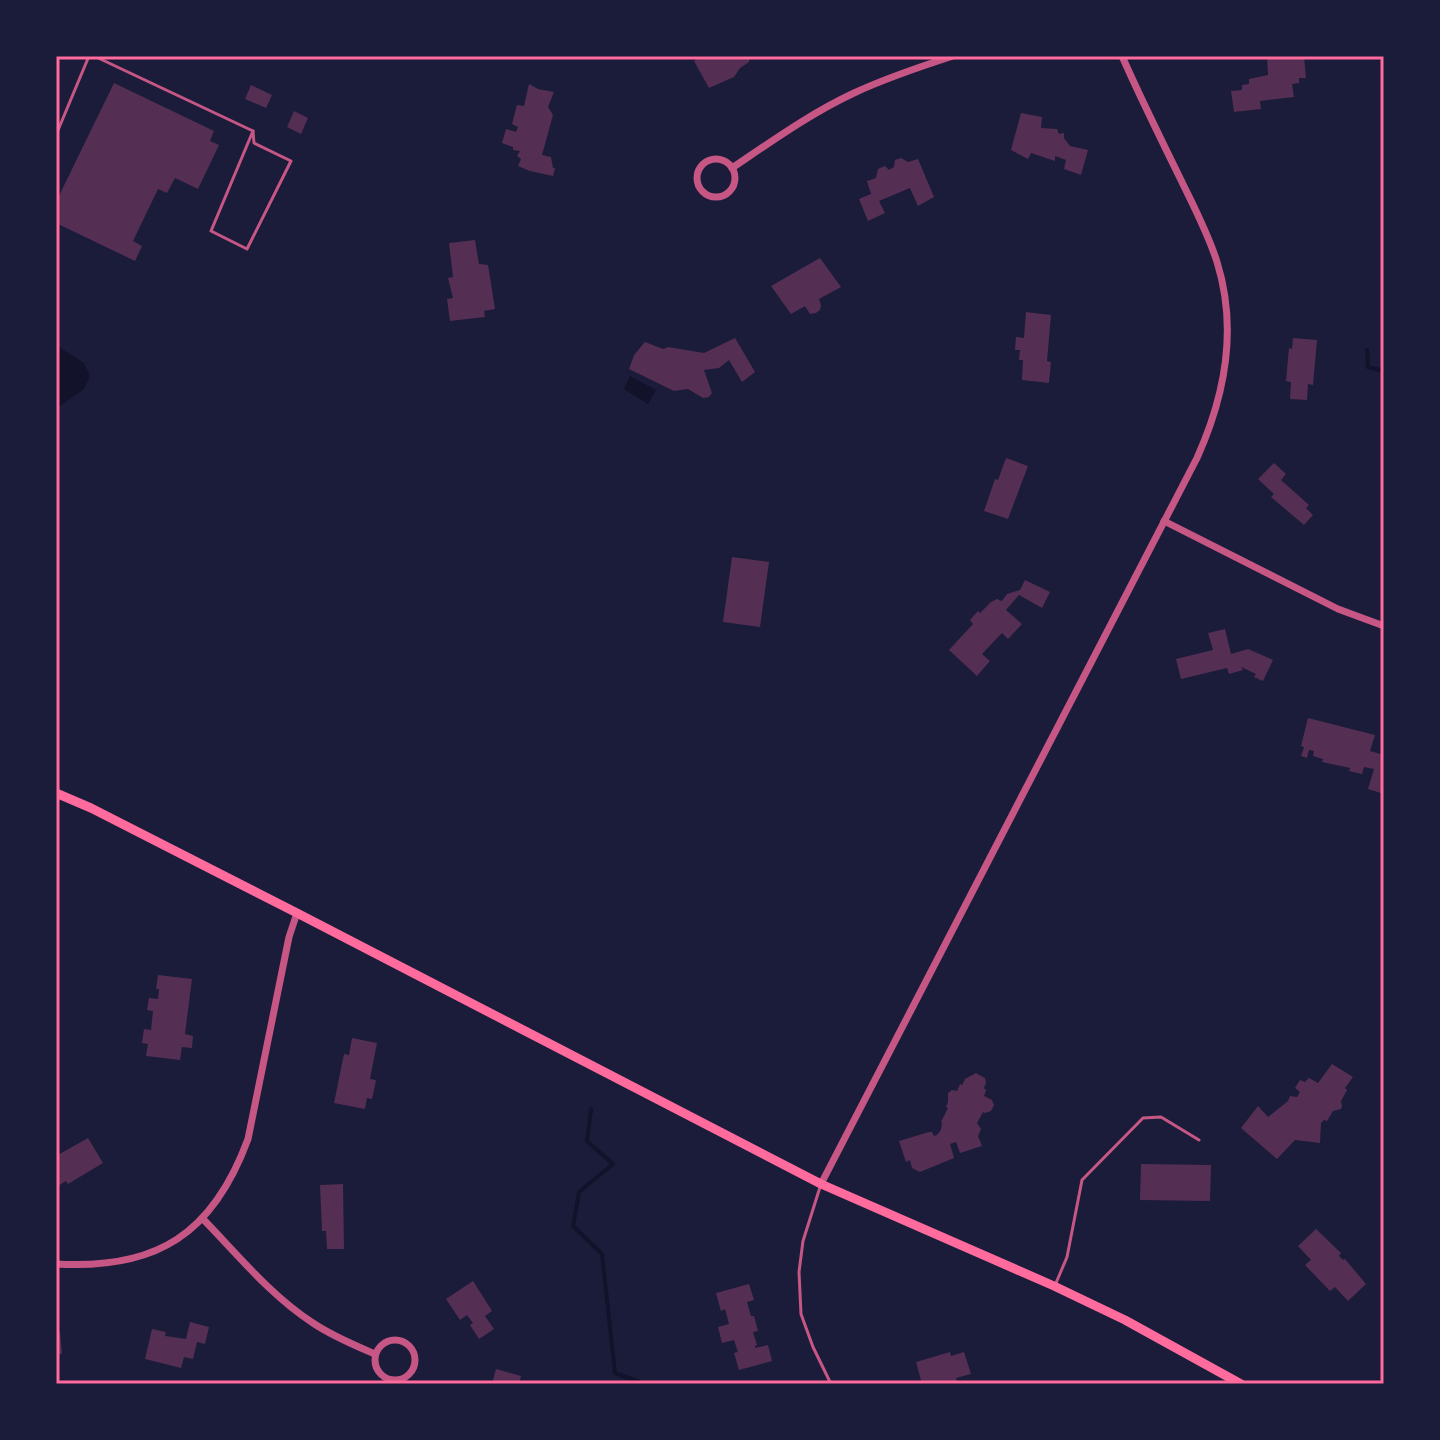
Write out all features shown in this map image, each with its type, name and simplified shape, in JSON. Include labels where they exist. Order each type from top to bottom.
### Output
[{"type":"main road","points":[[56,793],[297,913],[821,1184],[1054,1286],[1125,1320],[1241,1384]]},
{"type":"street","points":[[732,168],[852,94],[953,56]]},
{"type":"street","points":[[821,1184],[1197,458],[1215,414],[1225,374],[1227,334],[1217,262],[1122,56]]},
{"type":"street","points":[[718,159],[729,163],[732,168],[735,179],[726,194],[715,197],[700,190],[697,177],[706,162],[718,159]]},
{"type":"street","points":[[1164,521],[1338,609],[1384,626]]},
{"type":"street","points":[[56,1264],[111,1262],[165,1248],[203,1219],[219,1200],[248,1139],[289,937],[297,913]]},
{"type":"street","points":[[203,1219],[295,1311],[332,1334],[375,1354]]},
{"type":"street","points":[[401,1340],[413,1350],[415,1364],[412,1371],[400,1380],[386,1378],[376,1368],[375,1354],[385,1342],[401,1340]]},
{"type":"lane","points":[[56,135],[91,56],[253,131]]},
{"type":"lane","points":[[253,131],[254,143],[291,161],[247,249],[211,231],[253,131]]},
{"type":"lane","points":[[1054,1286],[1067,1257],[1082,1180],[1143,1118],[1161,1117],[1199,1140]]},
{"type":"lane","points":[[821,1184],[803,1241],[799,1285],[801,1314],[831,1384]]},
{"type":"shaded area","points":[[56,345],[84,363],[90,376],[84,389],[56,409]]},
{"type":"shaded area","points":[[630,376],[656,390],[648,404],[624,389]]},
{"type":"building","points":[[702,56],[750,56],[749,62],[734,77],[709,88],[694,61]]},
{"type":"building","points":[[1267,56],[1304,56],[1306,78],[1299,78],[1299,83],[1292,84],[1294,97],[1260,101],[1261,109],[1234,112],[1231,91],[1242,90],[1242,85],[1249,84],[1249,79],[1268,75]]},
{"type":"building","points":[[114,83],[214,131],[210,141],[219,145],[198,189],[175,178],[167,193],[158,189],[133,241],[142,246],[135,261],[56,223],[56,202]]},
{"type":"building","points":[[529,84],[554,92],[548,107],[553,115],[542,155],[551,157],[555,168],[553,176],[518,166],[520,151],[502,143],[506,129],[516,132],[518,127],[512,124],[517,105],[524,106]]},
{"type":"building","points":[[251,85],[272,95],[266,108],[245,99]]},
{"type":"building","points":[[294,111],[308,118],[301,134],[287,127]]},
{"type":"building","points":[[1021,113],[1042,117],[1041,128],[1057,129],[1059,134],[1064,133],[1070,146],[1088,150],[1081,175],[1064,169],[1066,160],[1055,156],[1055,161],[1031,153],[1028,159],[1011,150]]},
{"type":"building","points":[[901,158],[908,162],[918,159],[934,197],[918,206],[910,188],[879,201],[885,213],[868,221],[859,199],[871,194],[867,181],[876,178],[878,169],[885,166],[889,170],[894,167],[895,160]]},
{"type":"building","points":[[475,240],[479,264],[488,265],[495,309],[484,311],[485,317],[450,321],[447,299],[453,298],[448,278],[453,277],[449,243]]},
{"type":"building","points":[[820,258],[841,287],[819,299],[820,310],[816,313],[810,314],[805,306],[791,314],[771,286]]},
{"type":"building","points":[[1026,312],[1051,315],[1047,361],[1051,362],[1049,383],[1022,380],[1023,360],[1019,360],[1020,350],[1015,350],[1016,337],[1024,338]]},
{"type":"building","points":[[735,338],[755,372],[742,382],[729,360],[719,368],[704,370],[712,393],[709,397],[703,398],[688,389],[674,391],[629,369],[634,355],[645,342],[663,349],[668,347],[704,353]]},
{"type":"building","points":[[1293,338],[1317,340],[1313,385],[1308,384],[1307,400],[1290,399],[1291,382],[1286,381]]},
{"type":"building","points":[[1006,458],[1028,466],[1008,519],[984,511]]},
{"type":"building","points":[[1274,463],[1286,474],[1281,480],[1309,505],[1306,508],[1313,515],[1304,525],[1271,497],[1274,494],[1258,479]]},
{"type":"building","points":[[732,557],[769,562],[760,627],[723,622]]},
{"type":"building","points":[[1025,580],[1050,592],[1042,608],[1019,595],[1006,610],[1022,624],[1008,639],[1002,633],[982,654],[990,661],[977,676],[949,650],[973,624],[970,620],[978,611],[980,613],[991,602],[997,599],[1002,601],[1007,594],[1020,590]]},
{"type":"building","points":[[1225,629],[1231,654],[1248,649],[1273,660],[1263,681],[1241,667],[1243,670],[1229,674],[1227,668],[1181,679],[1176,659],[1213,650],[1208,633]]},
{"type":"building","points":[[1308,718],[1375,735],[1370,751],[1384,755],[1384,794],[1368,789],[1374,769],[1364,767],[1362,774],[1349,771],[1350,768],[1322,762],[1323,759],[1313,756],[1314,751],[1309,750],[1307,758],[1301,756]]},
{"type":"building","points":[[158,975],[192,979],[185,1034],[193,1036],[192,1048],[182,1047],[180,1060],[146,1056],[148,1044],[142,1043],[144,1029],[151,1030],[153,1011],[147,1010],[149,998],[158,999]]},
{"type":"building","points":[[352,1038],[377,1043],[370,1079],[376,1080],[372,1099],[367,1098],[365,1109],[334,1103],[344,1054],[349,1055]]},
{"type":"building","points":[[1332,1064],[1353,1077],[1345,1088],[1341,1109],[1333,1111],[1327,1121],[1321,1123],[1320,1143],[1295,1140],[1277,1159],[1241,1128],[1258,1106],[1268,1117],[1290,1096],[1297,1097],[1300,1092],[1295,1088],[1300,1080],[1305,1082],[1309,1078],[1318,1083]]},
{"type":"building","points":[[976,1073],[985,1078],[984,1096],[994,1105],[991,1111],[983,1112],[977,1123],[981,1129],[978,1136],[982,1146],[960,1153],[956,1142],[950,1144],[954,1158],[920,1172],[912,1168],[910,1160],[906,1162],[899,1141],[929,1132],[937,1135],[948,1108],[948,1093],[957,1091],[965,1079]]},
{"type":"building","points":[[88,1138],[103,1163],[68,1184],[66,1181],[56,1187],[56,1156]]},
{"type":"building","points":[[1141,1164],[1211,1165],[1210,1201],[1140,1200]]},
{"type":"building","points":[[343,1184],[344,1249],[327,1249],[326,1231],[322,1231],[320,1185]]},
{"type":"building","points":[[1316,1229],[1366,1284],[1348,1301],[1335,1287],[1330,1291],[1305,1265],[1311,1260],[1298,1246]]},
{"type":"building","points":[[473,1281],[492,1311],[485,1316],[494,1329],[479,1339],[467,1315],[460,1320],[446,1299]]},
{"type":"building","points":[[749,1284],[754,1300],[747,1302],[758,1331],[753,1332],[755,1348],[768,1345],[772,1361],[739,1370],[734,1340],[722,1343],[718,1327],[729,1324],[716,1293]]},
{"type":"building","points":[[190,1322],[209,1327],[205,1344],[197,1342],[193,1359],[184,1357],[181,1368],[145,1359],[152,1329],[166,1332],[165,1336],[186,1339]]},
{"type":"building","points":[[56,1332],[60,1332],[62,1354],[56,1354]]},
{"type":"building","points":[[950,1352],[951,1356],[964,1352],[971,1374],[956,1378],[958,1384],[922,1384],[916,1362]]},
{"type":"building","points":[[496,1369],[521,1376],[519,1384],[492,1384]]},
{"type":"waterway","points":[[1367,350],[1368,367],[1384,371]]},
{"type":"waterway","points":[[591,1109],[587,1141],[613,1164],[579,1192],[573,1226],[602,1254],[615,1373],[645,1384]]}]
